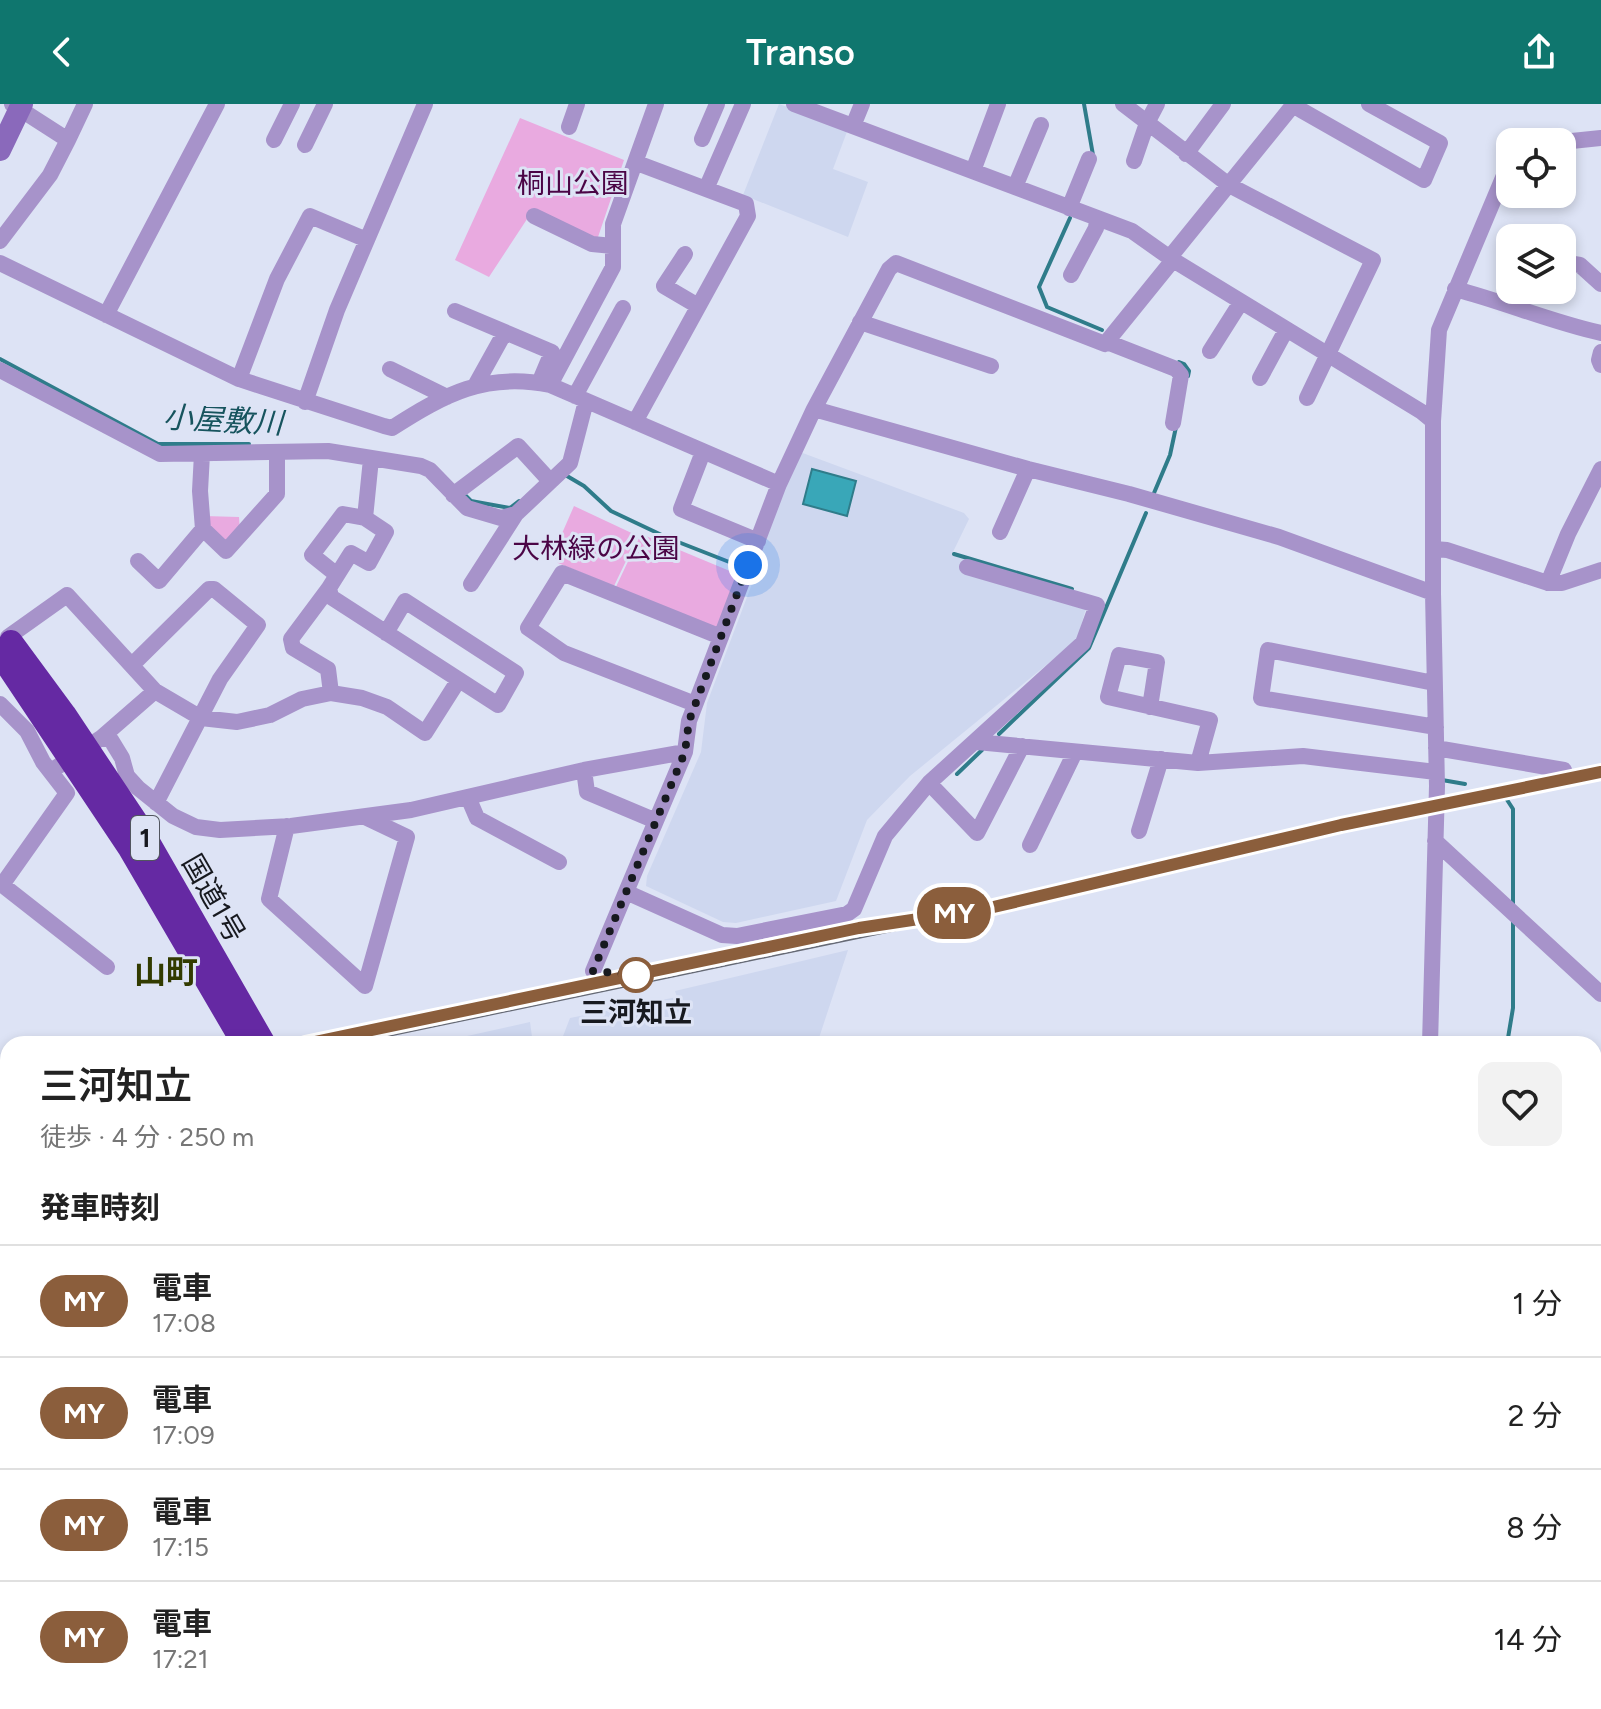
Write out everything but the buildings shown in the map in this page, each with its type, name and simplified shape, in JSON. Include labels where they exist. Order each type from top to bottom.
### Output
[{"type":"highway","name":"国道1号","points":[[5,640],[239,1036]]},
{"type":"highway","name":"国道1号","points":[[5,640],[64,714],[140,828],[259,1036]]},
{"type":"street","points":[[0,241],[50,175],[85,104]]},
{"type":"street","points":[[106,315],[217,104]]},
{"type":"street","points":[[274,140],[292,104]]},
{"type":"street","points":[[305,145],[325,104]]},
{"type":"street","points":[[305,402],[337,310],[425,104]]},
{"type":"street","points":[[569,127],[577,104]]},
{"type":"street","points":[[545,384],[613,267],[613,224],[656,104]]},
{"type":"street","points":[[702,139],[717,104]]},
{"type":"street","points":[[706,189],[743,104]]},
{"type":"street","points":[[797,104],[1132,231],[1433,421]]},
{"type":"street","points":[[853,126],[862,104]]},
{"type":"street","points":[[973,171],[998,104]]},
{"type":"street","points":[[1123,104],[1229,185],[1373,260],[1307,398]]},
{"type":"street","points":[[1134,161],[1157,104]]},
{"type":"street","points":[[1186,154],[1223,104]]},
{"type":"street","points":[[1107,342],[1296,104],[1301,110],[1424,180],[1440,143],[1369,104]]},
{"type":"street","points":[[0,150],[18,105],[68,140]]},
{"type":"street","points":[[1015,187],[1041,125]]},
{"type":"street","points":[[1576,141],[1601,138]]},
{"type":"street","points":[[1069,208],[1089,159]]},
{"type":"street","points":[[635,422],[748,210],[746,204],[637,163]]},
{"type":"street","points":[[1430,1036],[1436,772],[1433,421],[1439,330],[1496,194]]},
{"type":"street","points":[[239,379],[277,279],[310,216],[367,240]]},
{"type":"street","points":[[534,216],[592,244],[613,246]]},
{"type":"street","points":[[1071,275],[1096,228],[1097,219]]},
{"type":"street","points":[[685,254],[664,286],[698,306]]},
{"type":"street","points":[[0,263],[239,379],[392,428],[447,397],[475,386],[522,379],[545,384],[779,484]]},
{"type":"street","points":[[593,971],[685,752],[689,721],[779,484],[814,409],[889,269],[896,263],[1176,369],[1181,375],[1173,423]]},
{"type":"street","points":[[1576,264],[1601,284]]},
{"type":"street","points":[[1455,289],[1496,294]]},
{"type":"street","points":[[1210,351],[1241,302]]},
{"type":"street","points":[[1525,304],[1572,327],[1601,333]]},
{"type":"street","points":[[471,584],[516,514],[570,463],[580,399],[623,308]]},
{"type":"street","points":[[455,311],[552,352],[545,384]]},
{"type":"street","points":[[860,322],[991,366]]},
{"type":"street","points":[[1260,378],[1286,330]]},
{"type":"street","points":[[475,386],[505,332]]},
{"type":"street","points":[[1601,352],[1601,365]]},
{"type":"street","points":[[390,369],[447,397]]},
{"type":"street","points":[[0,370],[160,454],[328,451],[421,466],[430,470],[467,508],[501,518],[516,514]]},
{"type":"street","points":[[814,409],[1279,537],[1433,593]]},
{"type":"street","points":[[453,495],[518,446],[550,481]]},
{"type":"street","points":[[202,454],[200,491],[203,529],[226,551],[277,494],[277,452]]},
{"type":"street","points":[[703,452],[681,509],[758,541]]},
{"type":"street","points":[[365,518],[371,459]]},
{"type":"street","points":[[1000,532],[1028,469]]},
{"type":"street","points":[[1548,583],[1568,534],[1601,469]]},
{"type":"street","points":[[331,693],[328,669],[293,648],[291,639],[333,582],[351,553],[369,563],[386,532],[365,518],[343,514],[312,555],[333,582],[331,597],[458,681],[498,705],[516,673],[405,601],[386,633]]},
{"type":"street","points":[[138,561],[159,581],[203,529]]},
{"type":"street","points":[[1434,549],[1447,550],[1548,583],[1562,583],[1601,570]]},
{"type":"street","points":[[626,892],[711,931],[737,936],[847,914],[854,909],[885,836],[929,783],[1083,643],[1097,605],[967,567]]},
{"type":"street","points":[[695,704],[564,653],[528,628],[562,573],[721,637]]},
{"type":"street","points":[[132,665],[209,589],[214,589],[258,625],[220,679],[156,803]]},
{"type":"street","points":[[5,640],[67,595],[155,691],[201,718],[237,722],[270,715],[302,699],[331,693],[362,698],[387,707],[425,733],[458,681]]},
{"type":"street","points":[[1434,683],[1268,650],[1261,698],[1436,727]]},
{"type":"street","points":[[51,771],[101,738],[155,691]]},
{"type":"street","points":[[0,704],[27,731],[43,762],[67,793],[1,884],[107,967]]},
{"type":"street","points":[[1150,707],[1210,720],[1198,763]]},
{"type":"street","points":[[101,738],[116,744],[127,776],[156,803],[173,816],[196,827],[220,830],[287,826],[411,810],[584,770],[685,752]]},
{"type":"street","points":[[977,742],[1198,763],[1303,756],[1436,772]]},
{"type":"street","points":[[929,783],[977,833],[1022,746]]},
{"type":"street","points":[[1436,748],[1564,770]]},
{"type":"street","points":[[1030,845],[1075,752]]},
{"type":"street","points":[[1139,831],[1161,759]]},
{"type":"street","points":[[584,770],[587,792],[656,821]]},
{"type":"street","points":[[468,797],[477,818],[559,862]]},
{"type":"street","points":[[287,826],[269,899],[365,986],[407,837],[364,816]]},
{"type":"street","points":[[1435,841],[1601,994]]},
{"type":"shaded area","points":[[779,104],[848,129],[833,169],[868,182],[848,237],[743,195]]},
{"type":"shaded area","points":[[800,452],[964,513],[969,519],[952,554],[967,559],[967,571],[1086,608],[1077,640],[910,776],[867,820],[836,901],[736,923],[723,922],[646,886],[647,876],[701,752],[707,703],[758,568],[754,565]]},
{"type":"shaded area","points":[[848,950],[820,1036],[563,1036],[570,1018],[677,997],[675,991]]},
{"type":"shaded area","points":[[530,1022],[532,1036],[467,1036]]},
{"type":"green space","name":"桐山公園","points":[[520,118],[624,160],[597,240],[533,210],[489,277],[455,260]]},
{"type":"green space","name":"大林緑の公園","points":[[574,506],[638,536],[614,586],[558,563],[553,554]]},
{"type":"green space","points":[[204,516],[239,517],[240,533],[226,547],[205,526]]},
{"type":"green space","points":[[641,534],[737,574],[717,632],[614,591]]},
{"type":"water","points":[[812,469],[856,481],[847,516],[803,504]]},
{"type":"waterway","points":[[1084,104],[1093,155]]},
{"type":"waterway","points":[[1070,218],[1039,287],[1047,307],[1102,330]]},
{"type":"waterway","name":"小屋敷川","points":[[0,359],[158,444],[249,444]]},
{"type":"waterway","points":[[1179,362],[1189,371],[1188,376]]},
{"type":"waterway","points":[[1154,493],[1170,455],[1176,427]]},
{"type":"waterway","name":"小屋敷川","points":[[567,476],[584,486],[611,511],[668,538],[742,567]]},
{"type":"waterway","name":"小屋敷川","points":[[466,496],[471,501],[510,508],[519,501]]},
{"type":"waterway","points":[[999,734],[1089,648],[1146,513]]},
{"type":"waterway","points":[[954,554],[1072,589]]},
{"type":"waterway","points":[[957,774],[982,750]]},
{"type":"waterway","points":[[1442,780],[1465,784]]},
{"type":"waterway","points":[[1500,789],[1513,809],[1513,905]]},
{"type":"waterway","points":[[1508,1036],[1513,1008],[1513,921]]},
{"type":"railway","points":[[375,1036],[985,909],[1341,825],[1601,772]]},
{"type":"railway","points":[[341,1036],[346,1035]]},
{"type":"train","name":"MY","points":[[343,1036],[859,928],[985,909],[1341,825],[1601,772]]},
{"type":"place","name":"三河知立","points":[[636,975]]},
{"type":"district","name":"山町","points":[[166,972]]},
{"type":"route","points":[[636,975],[593,971],[685,752],[689,721],[748,565]]}]
